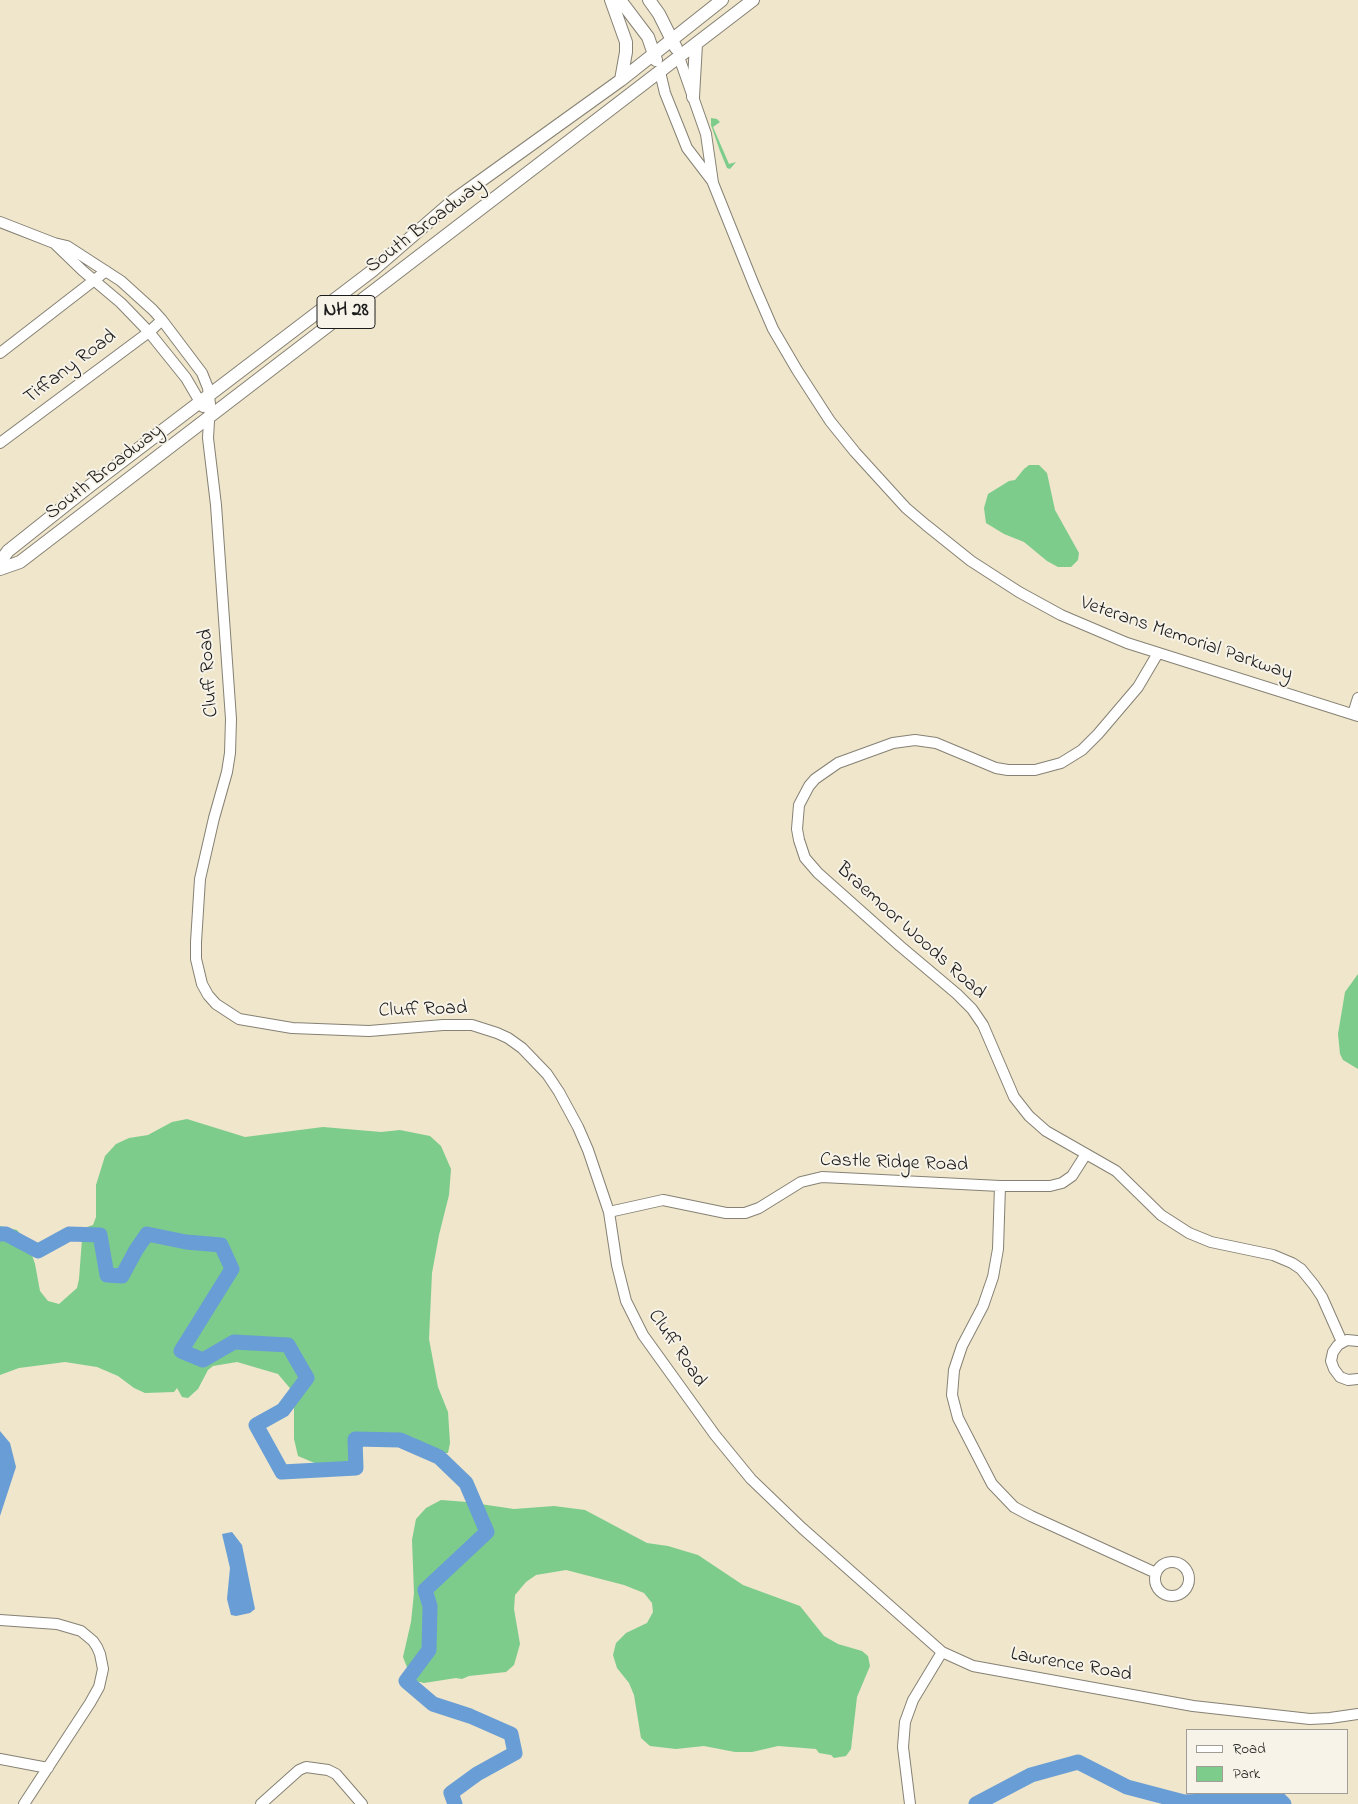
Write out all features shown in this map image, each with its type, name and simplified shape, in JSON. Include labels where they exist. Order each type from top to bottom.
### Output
[{"type":"main road","points":[[611,0],[626,42],[621,80]]},
{"type":"main road","points":[[620,0],[648,37],[660,72]]},
{"type":"main road","points":[[648,0],[673,40],[679,57]]},
{"type":"main road","name":"South Broadway","points":[[0,562],[15,545],[372,271],[454,200],[621,80],[722,0]]},
{"type":"main road","name":"South Broadway","points":[[0,569],[20,562],[754,0]]},
{"type":"main road","points":[[693,97],[696,44]]},
{"type":"street","name":"Veterans Memorial Parkway","points":[[679,57],[706,134],[713,183],[773,329],[822,411],[893,494],[926,525],[958,551],[1019,592],[1083,626],[1158,653],[1355,715]]},
{"type":"street","name":"Veterans Memorial Parkway","points":[[660,72],[665,94],[687,148],[713,183]]},
{"type":"street","points":[[0,222],[54,243],[67,246],[128,287],[162,320],[202,373],[205,399]]},
{"type":"street","points":[[54,243],[121,303],[149,332],[205,399]]},
{"type":"street","points":[[0,353],[106,271]]},
{"type":"street","name":"Tiffany Road","points":[[0,443],[149,332],[162,320]]},
{"type":"street","name":"Cluff Road","points":[[205,399],[209,416],[208,438],[216,504],[231,719],[230,753],[227,772],[204,859],[198,898],[196,959],[202,984],[208,995],[224,1011],[240,1019],[254,1022],[292,1028],[349,1031],[463,1024],[485,1028],[508,1038],[522,1048],[541,1068],[570,1112],[591,1158],[609,1212],[622,1286],[633,1317],[643,1335],[732,1457],[776,1504],[942,1652]]},
{"type":"street","name":"Braemoor Woods Road","points":[[1158,653],[1138,686],[1098,734],[1082,750],[1061,763],[1035,770],[1008,770],[996,768],[936,743],[915,740],[893,742],[849,758],[822,772],[809,786],[797,816],[797,829],[801,849],[811,866],[966,1002],[983,1025],[1009,1086],[1021,1107],[1029,1116],[1046,1131],[1116,1171],[1162,1215],[1189,1233],[1211,1242],[1273,1255],[1301,1269],[1322,1297],[1342,1342]]},
{"type":"street","points":[[1355,715],[1358,698]]},
{"type":"street","name":"Castle Ridge Road","points":[[609,1212],[663,1200],[726,1214],[745,1213],[759,1208],[801,1182],[814,1178],[1044,1187],[1062,1183],[1076,1171],[1086,1154]]},
{"type":"street","points":[[1000,1186],[998,1249],[993,1277],[983,1306],[962,1346],[954,1370],[952,1395],[958,1418],[992,1484],[1014,1507],[1156,1573]]},
{"type":"street","points":[[1358,1341],[1342,1342],[1333,1352],[1332,1361],[1334,1370],[1344,1379],[1358,1379]]},
{"type":"street","points":[[0,1620],[48,1623],[74,1627],[92,1640],[100,1654],[103,1669],[99,1687],[90,1704],[24,1804]]},
{"type":"street","points":[[910,1804],[904,1747],[905,1722],[913,1700],[942,1652]]},
{"type":"street","name":"Lawrence Road","points":[[942,1652],[973,1666],[1193,1706],[1310,1719],[1358,1714]]},
{"type":"street","points":[[0,1759],[48,1768]]},
{"type":"street","points":[[261,1804],[306,1767],[328,1770],[336,1774],[362,1804]]},
{"type":"green space","points":[[711,118],[717,119],[720,122],[713,127],[729,164],[736,162],[730,169],[727,168],[720,151],[711,125]]},
{"type":"green space","points":[[1029,465],[1039,465],[1047,473],[1055,510],[1079,553],[1078,560],[1071,567],[1058,567],[1047,561],[1024,542],[1004,534],[986,523],[984,508],[988,494],[1009,481],[1015,480]]},
{"type":"green space","points":[[1358,974],[1358,1069],[1343,1060],[1340,1054],[1338,1034],[1345,992]]},
{"type":"green space","points":[[187,1119],[245,1137],[323,1127],[381,1132],[400,1130],[430,1136],[441,1146],[451,1169],[449,1195],[432,1273],[429,1339],[438,1387],[448,1412],[450,1443],[448,1453],[438,1453],[414,1438],[401,1434],[373,1437],[365,1443],[349,1470],[338,1473],[298,1456],[294,1439],[294,1393],[278,1374],[237,1362],[213,1366],[208,1370],[198,1389],[188,1398],[182,1397],[177,1388],[174,1392],[145,1393],[134,1388],[118,1376],[97,1367],[65,1362],[19,1368],[0,1375],[0,1226],[17,1230],[28,1243],[35,1264],[40,1291],[48,1301],[59,1304],[77,1288],[82,1239],[87,1227],[93,1225],[96,1217],[96,1185],[105,1156],[116,1144],[129,1138],[148,1135],[172,1122]]},
{"type":"green space","points":[[441,1500],[514,1509],[554,1506],[585,1510],[647,1543],[668,1546],[698,1555],[743,1585],[800,1606],[824,1636],[838,1644],[862,1651],[868,1656],[870,1666],[857,1697],[851,1749],[846,1756],[834,1758],[831,1755],[819,1753],[816,1749],[778,1746],[752,1752],[735,1752],[704,1746],[676,1749],[650,1746],[641,1738],[634,1695],[629,1683],[617,1668],[613,1655],[616,1643],[626,1633],[647,1623],[653,1612],[652,1603],[644,1593],[624,1585],[566,1570],[536,1575],[526,1582],[515,1595],[514,1609],[520,1644],[514,1665],[506,1672],[424,1683],[412,1680],[403,1657],[411,1622],[414,1593],[412,1540],[416,1519],[426,1508]]},
{"type":"water","points":[[0,1431],[10,1443],[16,1467],[0,1516]]},
{"type":"water","points":[[232,1532],[242,1545],[255,1609],[250,1613],[236,1616],[231,1615],[227,1599],[230,1568],[222,1534]]},
{"type":"waterway","points":[[0,1234],[6,1234],[38,1251],[69,1234],[100,1235],[107,1275],[122,1276],[147,1234],[186,1242],[221,1245],[232,1269],[181,1351],[203,1360],[234,1342],[288,1345],[307,1378],[283,1410],[256,1425],[282,1472],[356,1468],[355,1439],[400,1440],[439,1457],[466,1483],[487,1532],[425,1590],[430,1606],[429,1650],[406,1681],[433,1704],[470,1716],[511,1734],[515,1753],[477,1774],[451,1793],[455,1804]]},
{"type":"waterway","points":[[976,1804],[1031,1775],[1078,1762],[1127,1787],[1184,1802],[1278,1798],[1284,1804]]}]
